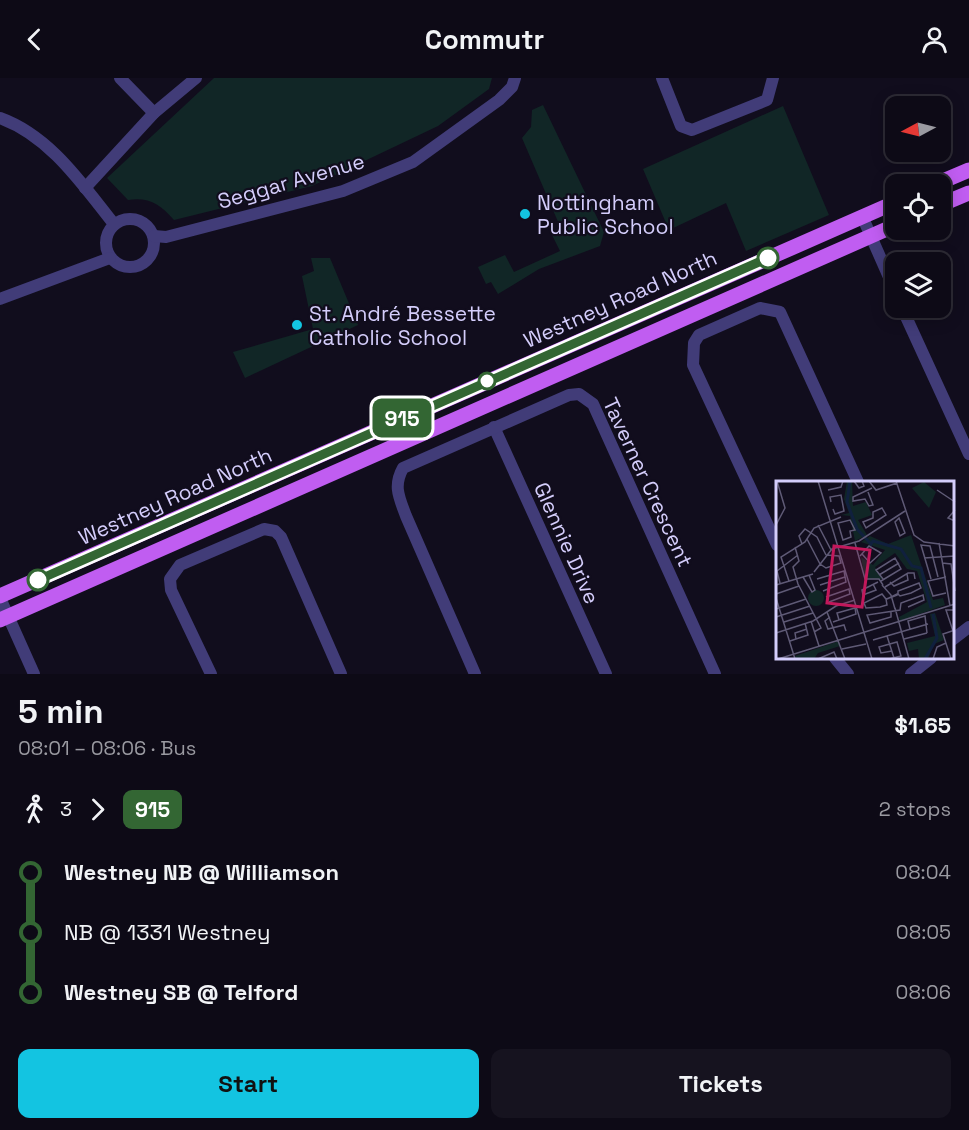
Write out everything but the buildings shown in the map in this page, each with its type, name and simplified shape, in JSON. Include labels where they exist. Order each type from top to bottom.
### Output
[{"type":"main road","points":[[951,178],[969,170]]},
{"type":"main road","points":[[951,200],[969,193]]},
{"type":"main road","name":"Westney Road North","points":[[0,598],[885,207]]},
{"type":"main road","name":"Westney Road North","points":[[4,618],[885,229]]},
{"type":"street","points":[[120,78],[154,113]]},
{"type":"street","points":[[85,188],[154,113],[196,78]]},
{"type":"street","name":"Seggar Avenue","points":[[154,236],[166,237],[312,200],[352,187],[413,162],[499,100],[512,87],[515,78]]},
{"type":"street","points":[[662,78],[681,126],[692,130],[767,99],[772,78]]},
{"type":"street","points":[[0,118],[17,124],[44,143],[114,224]]},
{"type":"street","points":[[862,216],[885,270]]},
{"type":"street","points":[[128,219],[139,220],[148,226],[154,236],[154,251],[143,266],[124,267],[110,258],[106,245],[109,232],[114,224],[128,219]]},
{"type":"street","points":[[0,299],[110,258]]},
{"type":"street","points":[[776,543],[693,365],[691,353],[699,335],[760,308],[780,312],[858,481]]},
{"type":"street","points":[[907,318],[969,454]]},
{"type":"street","name":"Taverner Crescent","points":[[475,674],[406,516],[396,490],[396,480],[403,468],[569,395],[579,394],[594,404],[715,674]]},
{"type":"street","name":"Glennie Drive","points":[[494,427],[606,674]]},
{"type":"street","points":[[211,674],[171,590],[170,579],[180,565],[264,530],[275,531],[280,537],[341,674]]},
{"type":"street","points":[[0,598],[4,618],[34,674]]},
{"type":"street","points":[[954,638],[969,627]]},
{"type":"street","points":[[837,659],[848,674]]},
{"type":"street","points":[[912,674],[929,659]]},
{"type":"green space","points":[[214,78],[492,78],[489,89],[438,126],[312,186],[174,220],[154,203],[128,200],[107,178]]},
{"type":"green space","points":[[543,105],[604,232],[600,246],[539,269],[498,294],[491,282],[486,284],[478,267],[505,255],[514,272],[560,251],[552,235],[562,231],[522,138],[531,127],[532,110]]},
{"type":"green space","points":[[783,106],[829,215],[746,251],[726,203],[669,230],[643,169]]},
{"type":"green space","points":[[311,258],[330,258],[358,325],[245,378],[233,352],[313,329],[302,276],[314,271]]},
{"type":"bus line","name":"915","points":[[38,580],[768,258]]},
{"type":"place","name":"Nottingham Public School","points":[[525,214]]},
{"type":"place","name":"St. André Bessette Catholic School","points":[[297,325]]}]
